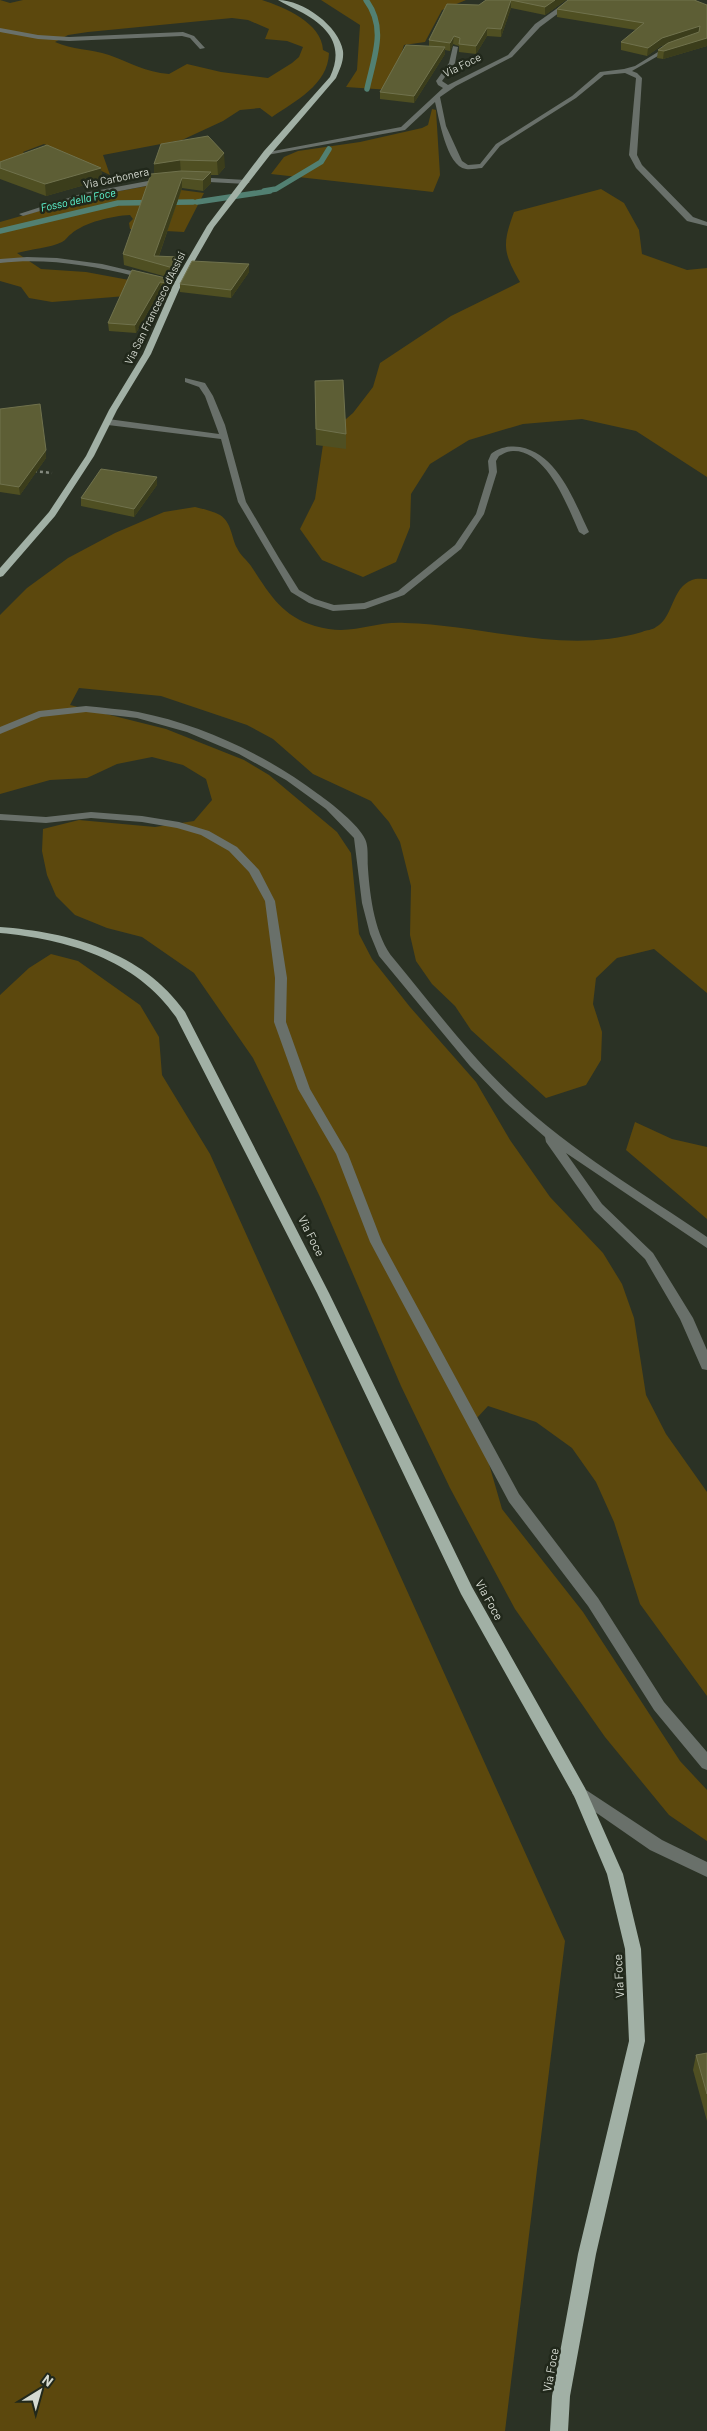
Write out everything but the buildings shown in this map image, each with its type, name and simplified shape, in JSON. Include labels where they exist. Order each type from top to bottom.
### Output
[{"type":"main road","name":"Via San Francesco d'Assisi","points":[[0,574],[57,506],[90,456],[113,410],[147,354],[178,283],[211,226],[267,153],[333,78],[340,63],[335,39],[326,26],[307,11],[281,0]]},
{"type":"main road","name":"Via Foce","points":[[0,930],[44,935],[92,947],[114,957],[143,976],[175,1008],[198,1046],[324,1293],[466,1590],[580,1793],[615,1874],[633,1948],[636,2041],[587,2254],[561,2396],[559,2431]]},
{"type":"street","name":"Via Foce","points":[[267,153],[403,129],[412,124],[436,96],[512,55],[532,30],[554,11],[573,0]]},
{"type":"street","points":[[0,30],[69,40],[184,34],[192,37],[202,48]]},
{"type":"street","points":[[436,96],[440,104],[441,120],[445,133],[459,162],[466,167],[479,167],[484,164],[498,145],[574,97],[602,72],[637,67],[664,49],[680,42]]},
{"type":"street","points":[[449,88],[440,84],[440,82],[452,63],[455,47]]},
{"type":"street","points":[[625,70],[640,78],[633,155],[639,166],[690,219],[707,224]]},
{"type":"street","points":[[182,178],[246,182]]},
{"type":"street","name":"Via Carbonera","points":[[23,214],[87,195],[173,179]]},
{"type":"street","points":[[0,261],[52,261],[93,265],[178,283]]},
{"type":"street","points":[[188,380],[202,385],[209,396],[224,438],[242,502],[296,592],[312,601],[333,608],[365,606],[401,593],[458,547],[480,514],[493,472],[492,461],[495,454],[514,448],[534,454],[546,464],[562,485],[584,532]]},
{"type":"street","points":[[108,422],[224,438]]},
{"type":"street","points":[[0,731],[36,715],[60,709],[93,708],[146,718],[202,734],[248,754],[309,789],[338,813],[361,840],[363,880],[380,948],[486,1077],[544,1131],[707,1243]]},
{"type":"street","points":[[0,817],[46,820],[91,815],[142,819],[179,825],[205,833],[233,849],[254,870],[270,901],[281,978],[280,1022],[304,1089],[342,1154],[376,1242],[514,1498],[593,1602],[659,1706],[707,1763]]},
{"type":"street","points":[[544,1131],[598,1207],[649,1256],[686,1318],[707,1365]]},
{"type":"street","points":[[580,1793],[656,1845],[707,1870]]},
{"type":"path","points":[[33,471],[59,474]]},
{"type":"shaded area","points":[[0,0],[10,3],[23,0],[262,0],[291,12],[309,24],[321,40],[323,50],[329,53],[323,74],[317,83],[300,98],[272,117],[260,108],[240,110],[223,121],[182,140],[103,155],[110,175],[44,144],[23,152],[26,155],[0,165]],"holes":[[[232,18],[248,20],[269,29],[265,39],[287,41],[303,47],[299,57],[268,78],[221,72],[187,64],[169,74],[145,69],[102,53],[68,47],[55,42],[68,35],[88,32]]]},
{"type":"shaded area","points":[[321,0],[466,0],[442,10],[425,42],[404,45],[390,90],[346,87],[357,70],[360,25]]},
{"type":"shaded area","points":[[432,109],[436,110],[440,175],[433,192],[271,174],[284,157],[298,151],[360,142],[422,128],[428,125]]},
{"type":"shaded area","points":[[163,183],[166,188],[204,193],[184,232],[130,229],[129,223],[133,219],[130,215],[99,220],[77,230],[57,244],[17,253],[41,269],[86,272],[129,280],[126,296],[52,302],[29,298],[21,287],[0,281],[0,222],[88,197]]},
{"type":"shaded area","points":[[601,189],[624,203],[639,230],[642,254],[687,270],[707,268],[707,477],[636,431],[582,419],[523,424],[469,440],[430,464],[411,494],[410,527],[396,562],[363,577],[322,560],[300,529],[315,499],[324,438],[353,413],[373,387],[380,363],[451,316],[520,282],[510,263],[506,248],[507,233],[514,212]]},
{"type":"shaded area","points":[[195,507],[214,512],[224,518],[238,551],[270,594],[285,610],[303,622],[328,629],[340,630],[405,623],[464,628],[554,640],[583,641],[613,638],[655,628],[666,617],[680,589],[685,584],[694,579],[707,579],[707,993],[654,949],[617,958],[596,978],[593,1004],[602,1032],[601,1060],[586,1085],[546,1098],[471,1030],[455,1006],[432,984],[416,961],[410,935],[411,886],[400,842],[389,822],[371,801],[313,774],[273,739],[247,725],[161,696],[79,688],[70,705],[166,729],[244,760],[269,775],[337,832],[351,853],[359,934],[372,959],[410,1007],[476,1082],[510,1140],[550,1197],[603,1253],[622,1284],[634,1318],[646,1395],[666,1434],[707,1492],[707,1696],[640,1604],[614,1522],[596,1482],[572,1448],[536,1422],[488,1406],[476,1419],[502,1509],[583,1612],[680,1761],[707,1790],[707,1841],[669,1815],[605,1737],[515,1609],[450,1488],[401,1386],[320,1197],[253,1058],[194,973],[142,937],[107,928],[75,915],[56,896],[47,875],[42,851],[43,829],[79,820],[155,827],[194,821],[212,800],[206,779],[183,765],[152,757],[117,764],[87,778],[50,780],[0,794],[0,615],[27,588],[68,558],[115,533],[164,512]]},
{"type":"shaded area","points":[[51,954],[78,961],[140,1005],[159,1037],[162,1075],[210,1154],[565,1941],[505,2431],[0,2431],[0,995],[29,968]]},
{"type":"shaded area","points":[[635,1122],[672,1139],[707,1147],[707,1219],[626,1150]]},
{"type":"waterway","name":"Fosso della Foce","points":[[366,0],[376,21],[377,32],[377,43],[367,89]]},
{"type":"waterway","name":"Fosso della Foce","points":[[264,191],[276,189],[321,162],[329,149]]},
{"type":"waterway","name":"Fosso della Foce","points":[[197,202],[270,191]]},
{"type":"waterway","name":"Fosso della Foce","points":[[0,231],[118,203],[193,202]]}]
